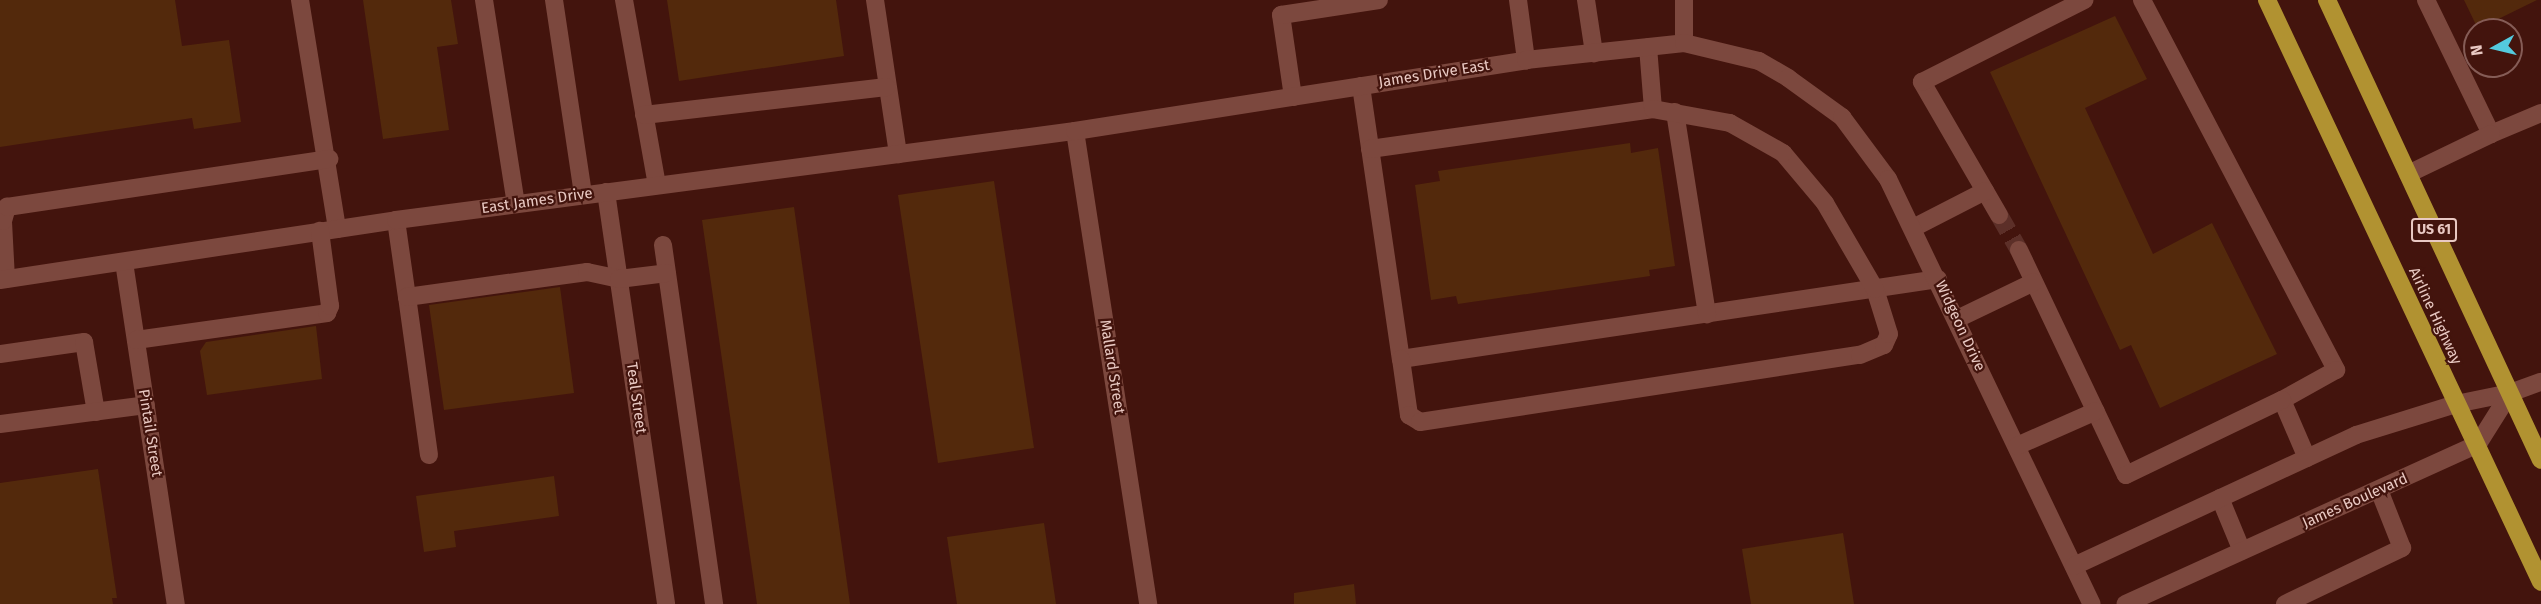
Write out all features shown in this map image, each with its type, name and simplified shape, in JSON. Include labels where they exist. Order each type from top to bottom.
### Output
[{"type":"highway","name":"Airline Highway","points":[[2266,0],[2456,404],[2478,444],[2541,582]]},
{"type":"highway","name":"US 61","points":[[2327,0],[2541,460]]},
{"type":"street","points":[[136,340],[327,313],[330,306],[328,159],[300,0]]},
{"type":"street","points":[[483,0],[516,204]]},
{"type":"street","points":[[554,0],[583,195]]},
{"type":"street","points":[[624,0],[657,185]]},
{"type":"street","points":[[875,0],[886,87],[898,154]]},
{"type":"street","points":[[1293,97],[1281,15],[1379,0]]},
{"type":"street","points":[[1518,0],[1526,60]]},
{"type":"street","points":[[1586,0],[1594,53]]},
{"type":"street","points":[[1684,0],[1684,43]]},
{"type":"street","points":[[2000,215],[1922,82],[2084,0]]},
{"type":"street","points":[[2019,250],[2126,475],[2283,400],[2336,370],[2142,0]]},
{"type":"street","points":[[2426,0],[2491,134]]},
{"type":"street","name":"James Drive East","points":[[1075,131],[1526,60],[1684,43],[1759,61],[1788,78]]},
{"type":"street","points":[[1648,47],[1653,110]]},
{"type":"street","name":"Widgeon Drive","points":[[1788,78],[1842,117],[1888,179],[1938,279],[2092,604]]},
{"type":"street","points":[[1361,86],[1370,148],[1401,359],[1409,415],[1420,422],[1860,355],[1884,345],[1889,334],[1875,289],[1825,203],[1783,153],[1730,123],[1676,112],[1653,110],[1370,148]]},
{"type":"street","points":[[644,115],[886,87]]},
{"type":"street","points":[[1676,112],[1707,314]]},
{"type":"street","points":[[2408,174],[2541,113]]},
{"type":"street","name":"East James Drive","points":[[3,280],[396,220],[1075,131]]},
{"type":"street","name":"Mallard Street","points":[[1075,131],[1148,604]]},
{"type":"street","points":[[3,280],[3,221],[7,207],[328,159]]},
{"type":"street","points":[[1913,228],[1985,191]]},
{"type":"street","name":"Teal Street","points":[[606,192],[666,604]]},
{"type":"street","points":[[396,220],[429,455]]},
{"type":"street","points":[[663,245],[714,604]]},
{"type":"street","name":"Pintail Street","points":[[124,262],[176,604]]},
{"type":"street","points":[[407,297],[587,272],[619,279],[667,273]]},
{"type":"street","points":[[1401,359],[1938,279]]},
{"type":"street","points":[[1957,319],[2034,282]]},
{"type":"street","points":[[0,354],[84,342],[96,412]]},
{"type":"street","points":[[2074,566],[2356,435],[2456,404],[2510,393],[2541,382]]},
{"type":"street","points":[[2478,444],[2510,393]]},
{"type":"street","points":[[2283,400],[2307,458]]},
{"type":"street","points":[[0,424],[146,405]]},
{"type":"street","points":[[2017,446],[2096,411]]},
{"type":"street","name":"James Boulevard","points":[[2126,604],[2478,444]]},
{"type":"street","points":[[2285,604],[2402,548],[2379,490]]},
{"type":"street","points":[[2220,498],[2242,551]]},
{"type":"building","points":[[0,0],[175,0],[182,46],[229,40],[241,122],[194,129],[192,118],[0,147]]},
{"type":"building","points":[[363,0],[451,0],[458,44],[437,47],[449,130],[383,139]]},
{"type":"building","points":[[667,0],[836,0],[844,56],[679,81]]},
{"type":"building","points":[[2464,0],[2537,0],[2500,18],[2473,18]]},
{"type":"building","points":[[2115,16],[2147,79],[2085,108],[2153,254],[2212,223],[2277,354],[2160,408],[2131,345],[2120,350],[1990,72]]},
{"type":"building","points":[[1630,143],[1631,153],[1658,148],[1675,266],[1649,270],[1650,276],[1458,304],[1456,296],[1431,300],[1415,185],[1440,181],[1438,171]]},
{"type":"building","points":[[994,181],[1034,448],[938,463],[898,195]]},
{"type":"building","points":[[794,207],[850,604],[757,604],[702,220]]},
{"type":"building","points":[[560,287],[574,393],[444,410],[429,305]]},
{"type":"building","points":[[316,326],[322,379],[207,395],[200,351],[206,342]]},
{"type":"building","points":[[98,469],[117,598],[112,598],[113,604],[0,604],[0,483]]},
{"type":"building","points":[[554,476],[559,516],[454,531],[456,547],[424,552],[416,496]]},
{"type":"building","points":[[1044,523],[1056,604],[957,604],[947,537]]},
{"type":"building","points":[[1843,533],[1854,604],[1751,604],[1742,549]]},
{"type":"building","points":[[1354,584],[1356,604],[1294,604],[1294,593]]},
{"type":"tunnel","points":[[1999,215],[2019,250]]}]
